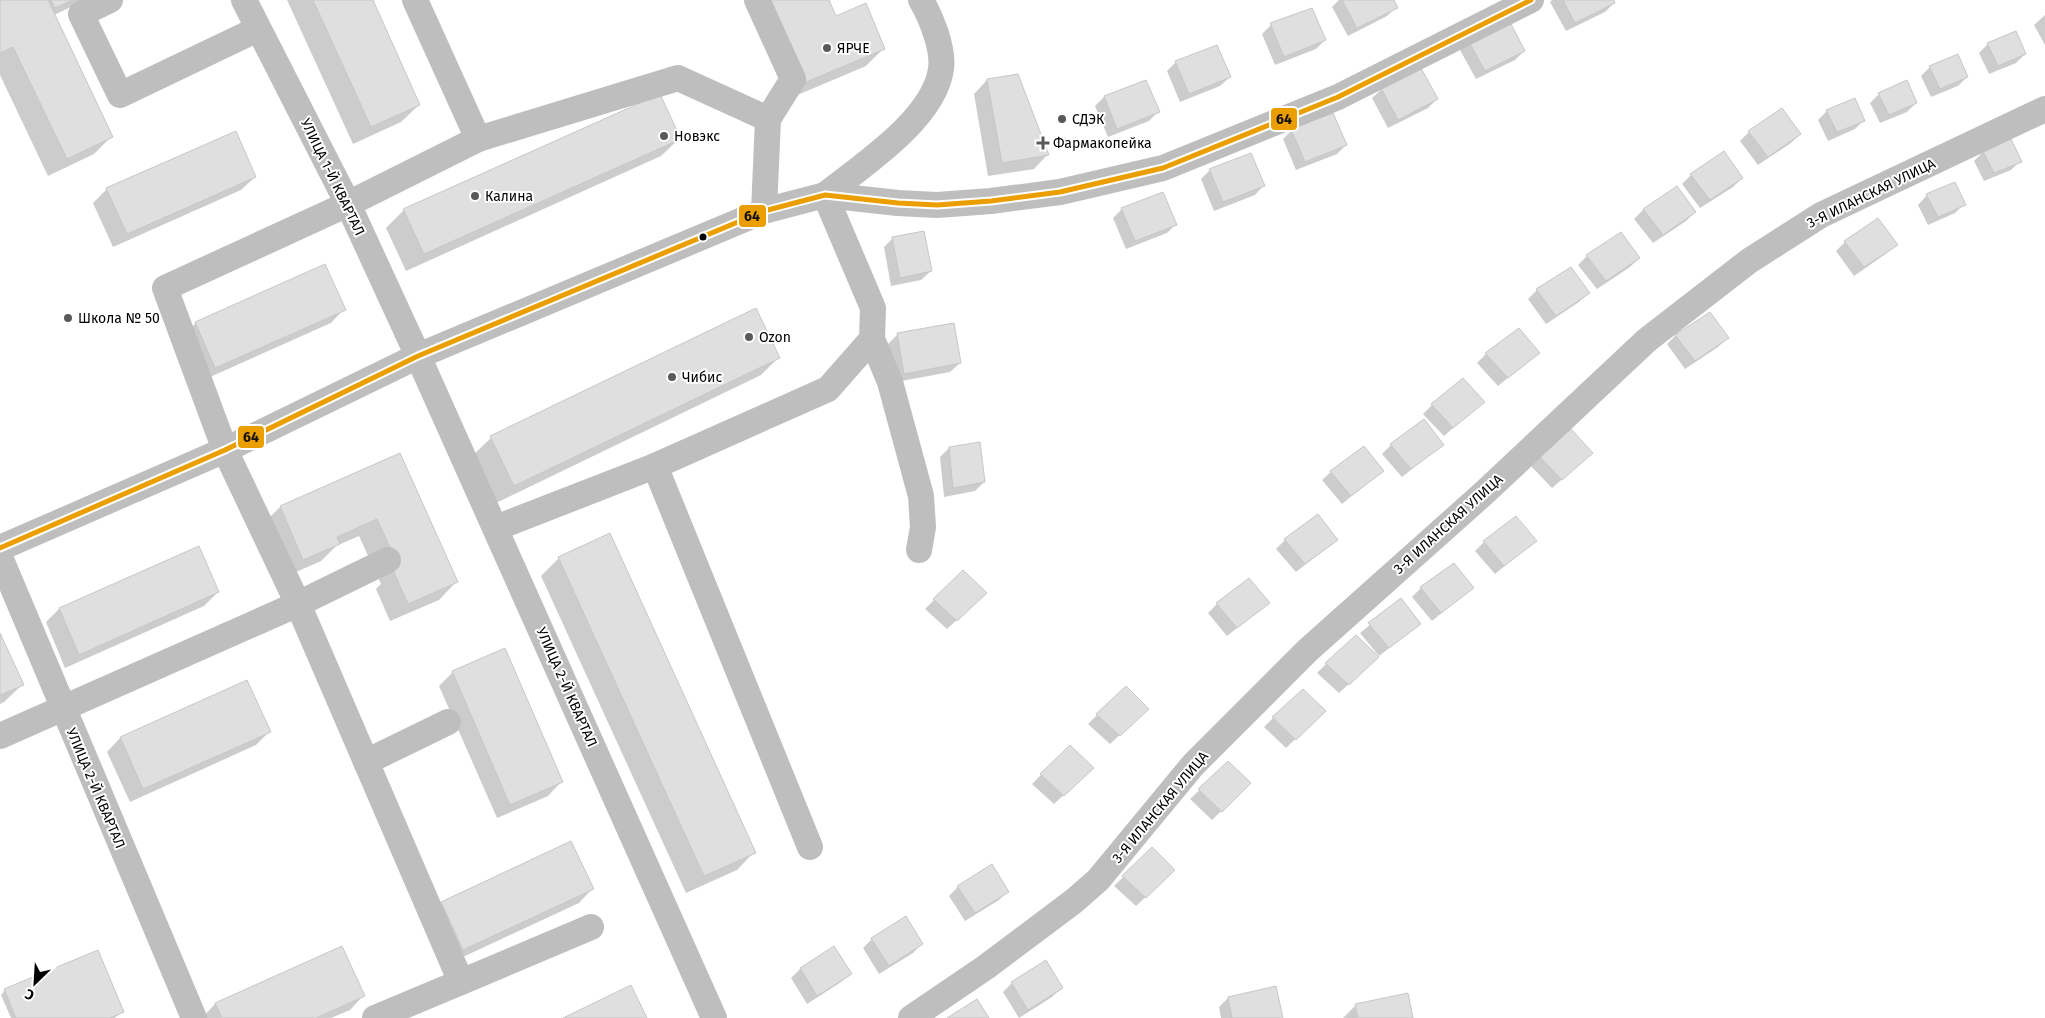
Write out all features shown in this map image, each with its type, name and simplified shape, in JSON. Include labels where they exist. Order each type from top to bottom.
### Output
[{"type":"street","points":[[110,0],[81,14],[120,95],[258,29]]},
{"type":"street","name":"УЛИЦА 1-Й КВАРТАЛ","points":[[244,0],[348,204],[418,356]]},
{"type":"street","points":[[415,0],[478,139]]},
{"type":"street","points":[[757,0],[793,79],[768,119],[764,211]]},
{"type":"street","points":[[825,195],[905,131],[930,101],[942,66],[938,38],[921,0]]},
{"type":"street","points":[[0,548],[226,450],[418,356],[764,211],[825,195],[937,205],[991,201],[1060,192],[1163,168],[1338,97],[1531,0]]},
{"type":"street","points":[[462,982],[298,604],[226,450],[165,288],[348,204],[478,139],[678,78],[768,119]]},
{"type":"street","name":"3-Я ИЛАНСКАЯ УЛИЦА","points":[[911,1018],[986,967],[1074,901],[1098,880],[1193,765],[1308,650],[1484,493],[1647,340],[1749,261],[1821,215],[2045,109]]},
{"type":"street","points":[[825,195],[873,308],[872,339],[890,382],[920,496],[923,527],[918,550]]},
{"type":"street","points":[[496,528],[655,466],[828,389],[872,339]]},
{"type":"street","name":"УЛИЦА 2-Й КВАРТАЛ","points":[[418,356],[714,1018]]},
{"type":"street","points":[[655,466],[810,847]]},
{"type":"street","name":"УЛИЦА 2-Й КВАРТАЛ","points":[[0,557],[194,1018]]},
{"type":"street","points":[[0,736],[298,604],[388,560]]},
{"type":"street","points":[[366,762],[448,722]]},
{"type":"street","points":[[376,1018],[591,927]]},
{"type":"building","points":[[0,0],[48,0],[113,137],[67,159],[13,47],[0,53]]},
{"type":"building","points":[[51,0],[73,0],[55,8]]},
{"type":"building","points":[[313,0],[373,0],[420,105],[371,127]]},
{"type":"building","points":[[771,0],[829,0],[836,16],[866,3],[885,49],[806,82]]},
{"type":"building","points":[[1342,0],[1394,0],[1398,8],[1357,28]]},
{"type":"building","points":[[1563,0],[1614,0],[1615,3],[1575,23]]},
{"type":"building","points":[[1312,8],[1326,40],[1284,57],[1270,23]]},
{"type":"building","points":[[1509,20],[1525,51],[1485,71],[1468,40]]},
{"type":"building","points":[[2016,31],[2026,54],[1998,66],[1987,43]]},
{"type":"building","points":[[1217,45],[1231,77],[1189,94],[1175,61]]},
{"type":"building","points":[[1958,54],[1968,77],[1940,89],[1929,66]]},
{"type":"building","points":[[1421,68],[1438,99],[1398,120],[1381,88]]},
{"type":"building","points":[[1018,74],[1049,155],[1002,163],[987,79]]},
{"type":"building","points":[[1146,80],[1160,112],[1117,129],[1104,96]]},
{"type":"building","points":[[1907,80],[1917,103],[1889,115],[1878,93]]},
{"type":"building","points":[[660,94],[681,139],[424,254],[403,209]]},
{"type":"building","points":[[1855,98],[1865,121],[1837,132],[1826,110]]},
{"type":"building","points":[[1782,108],[1801,134],[1768,157],[1748,131]]},
{"type":"building","points":[[1333,113],[1347,145],[1305,162],[1291,129]]},
{"type":"building","points":[[236,131],[256,177],[127,234],[106,188]]},
{"type":"building","points":[[2011,139],[2022,162],[1994,173],[1983,151]]},
{"type":"building","points":[[1724,151],[1743,178],[1710,200],[1690,174]]},
{"type":"building","points":[[1251,153],[1265,186],[1223,202],[1209,169]]},
{"type":"building","points":[[1955,182],[1966,205],[1938,217],[1926,194]]},
{"type":"building","points":[[1677,186],[1696,212],[1663,235],[1643,209]]},
{"type":"building","points":[[1163,192],[1177,225],[1135,241],[1121,208]]},
{"type":"building","points":[[1878,218],[1898,245],[1864,267],[1844,241]]},
{"type":"building","points":[[924,231],[932,271],[900,278],[892,237]]},
{"type":"building","points":[[1621,232],[1640,258],[1606,281],[1586,255]]},
{"type":"building","points":[[325,264],[346,310],[215,368],[195,322]]},
{"type":"building","points":[[1571,267],[1590,293],[1556,316],[1536,289]]},
{"type":"building","points":[[756,308],[780,358],[514,486],[490,436]]},
{"type":"building","points":[[1710,312],[1729,338],[1695,361],[1675,335]]},
{"type":"building","points":[[954,323],[961,363],[904,374],[897,333]]},
{"type":"building","points":[[1519,328],[1540,353],[1508,378],[1485,353]]},
{"type":"building","points":[[1463,378],[1485,402],[1453,428],[1431,404]]},
{"type":"building","points":[[1424,419],[1444,445],[1411,469],[1390,444]]},
{"type":"building","points":[[1571,429],[1593,453],[1562,480],[1539,456]]},
{"type":"building","points":[[980,442],[985,482],[953,488],[949,447]]},
{"type":"building","points":[[1364,446],[1384,471],[1351,496],[1330,471]]},
{"type":"building","points":[[400,453],[458,582],[408,604],[393,570],[399,567],[377,519],[337,537],[340,544],[303,560],[280,506]]},
{"type":"building","points":[[1318,514],[1338,540],[1305,564],[1284,539]]},
{"type":"building","points":[[1516,516],[1537,541],[1504,566],[1483,541]]},
{"type":"building","points":[[610,533],[756,853],[704,876],[558,557]]},
{"type":"building","points":[[199,546],[219,592],[79,655],[59,608]]},
{"type":"building","points":[[1454,563],[1474,588],[1441,613],[1420,587]]},
{"type":"building","points":[[963,570],[987,593],[957,621],[933,599]]},
{"type":"building","points":[[1249,578],[1270,603],[1237,628],[1216,603]]},
{"type":"building","points":[[1401,598],[1421,624],[1389,648],[1368,623]]},
{"type":"building","points":[[0,633],[24,685],[0,695]]},
{"type":"building","points":[[1356,635],[1379,657],[1349,685],[1325,663]]},
{"type":"building","points":[[505,648],[563,782],[510,805],[452,671]]},
{"type":"building","points":[[247,680],[271,732],[143,789],[120,737]]},
{"type":"building","points":[[1126,686],[1149,709],[1120,736],[1096,714]]},
{"type":"building","points":[[1303,689],[1326,711],[1296,740],[1272,717]]},
{"type":"building","points":[[1070,745],[1094,768],[1064,796],[1040,774]]},
{"type":"building","points":[[1228,761],[1251,783],[1222,812],[1198,789]]},
{"type":"building","points":[[571,841],[594,889],[463,950],[441,902]]},
{"type":"building","points":[[1152,847],[1175,870],[1146,898],[1122,876]]},
{"type":"building","points":[[992,864],[1009,892],[975,913],[957,886]]},
{"type":"building","points":[[906,916],[923,944],[889,966],[871,938]]},
{"type":"building","points":[[342,946],[365,996],[316,1018],[222,1018],[215,1003]]},
{"type":"building","points":[[834,946],[852,974],[817,996],[800,968]]},
{"type":"building","points":[[98,950],[124,1012],[110,1018],[16,1018],[4,989]]},
{"type":"building","points":[[1046,960],[1063,988],[1028,1010],[1011,982]]},
{"type":"building","points":[[631,985],[647,1018],[563,1018]]},
{"type":"building","points":[[1276,986],[1283,1018],[1232,1018],[1228,997]]},
{"type":"building","points":[[1408,993],[1413,1018],[1358,1018],[1355,1004]]},
{"type":"building","points":[[977,999],[989,1018],[947,1018]]},
{"type":"transit line","name":"64","points":[[0,548],[225,450],[418,356],[764,211],[825,195],[937,205],[991,201],[1060,192],[1163,168],[1338,97],[1531,0]]},
{"type":"place","name":"ЯРЧЕ","points":[[827,48]]},
{"type":"place","name":"СДЭК","points":[[1062,119]]},
{"type":"place","name":"Новэкс","points":[[664,136]]},
{"type":"place","name":"Фармакопейка","points":[[1043,143]]},
{"type":"place","name":"Калина","points":[[475,196]]},
{"type":"place","name":"Школа № 50","points":[[68,318]]},
{"type":"place","name":"Ozon","points":[[749,337]]},
{"type":"place","name":"Чибис","points":[[672,377]]}]
